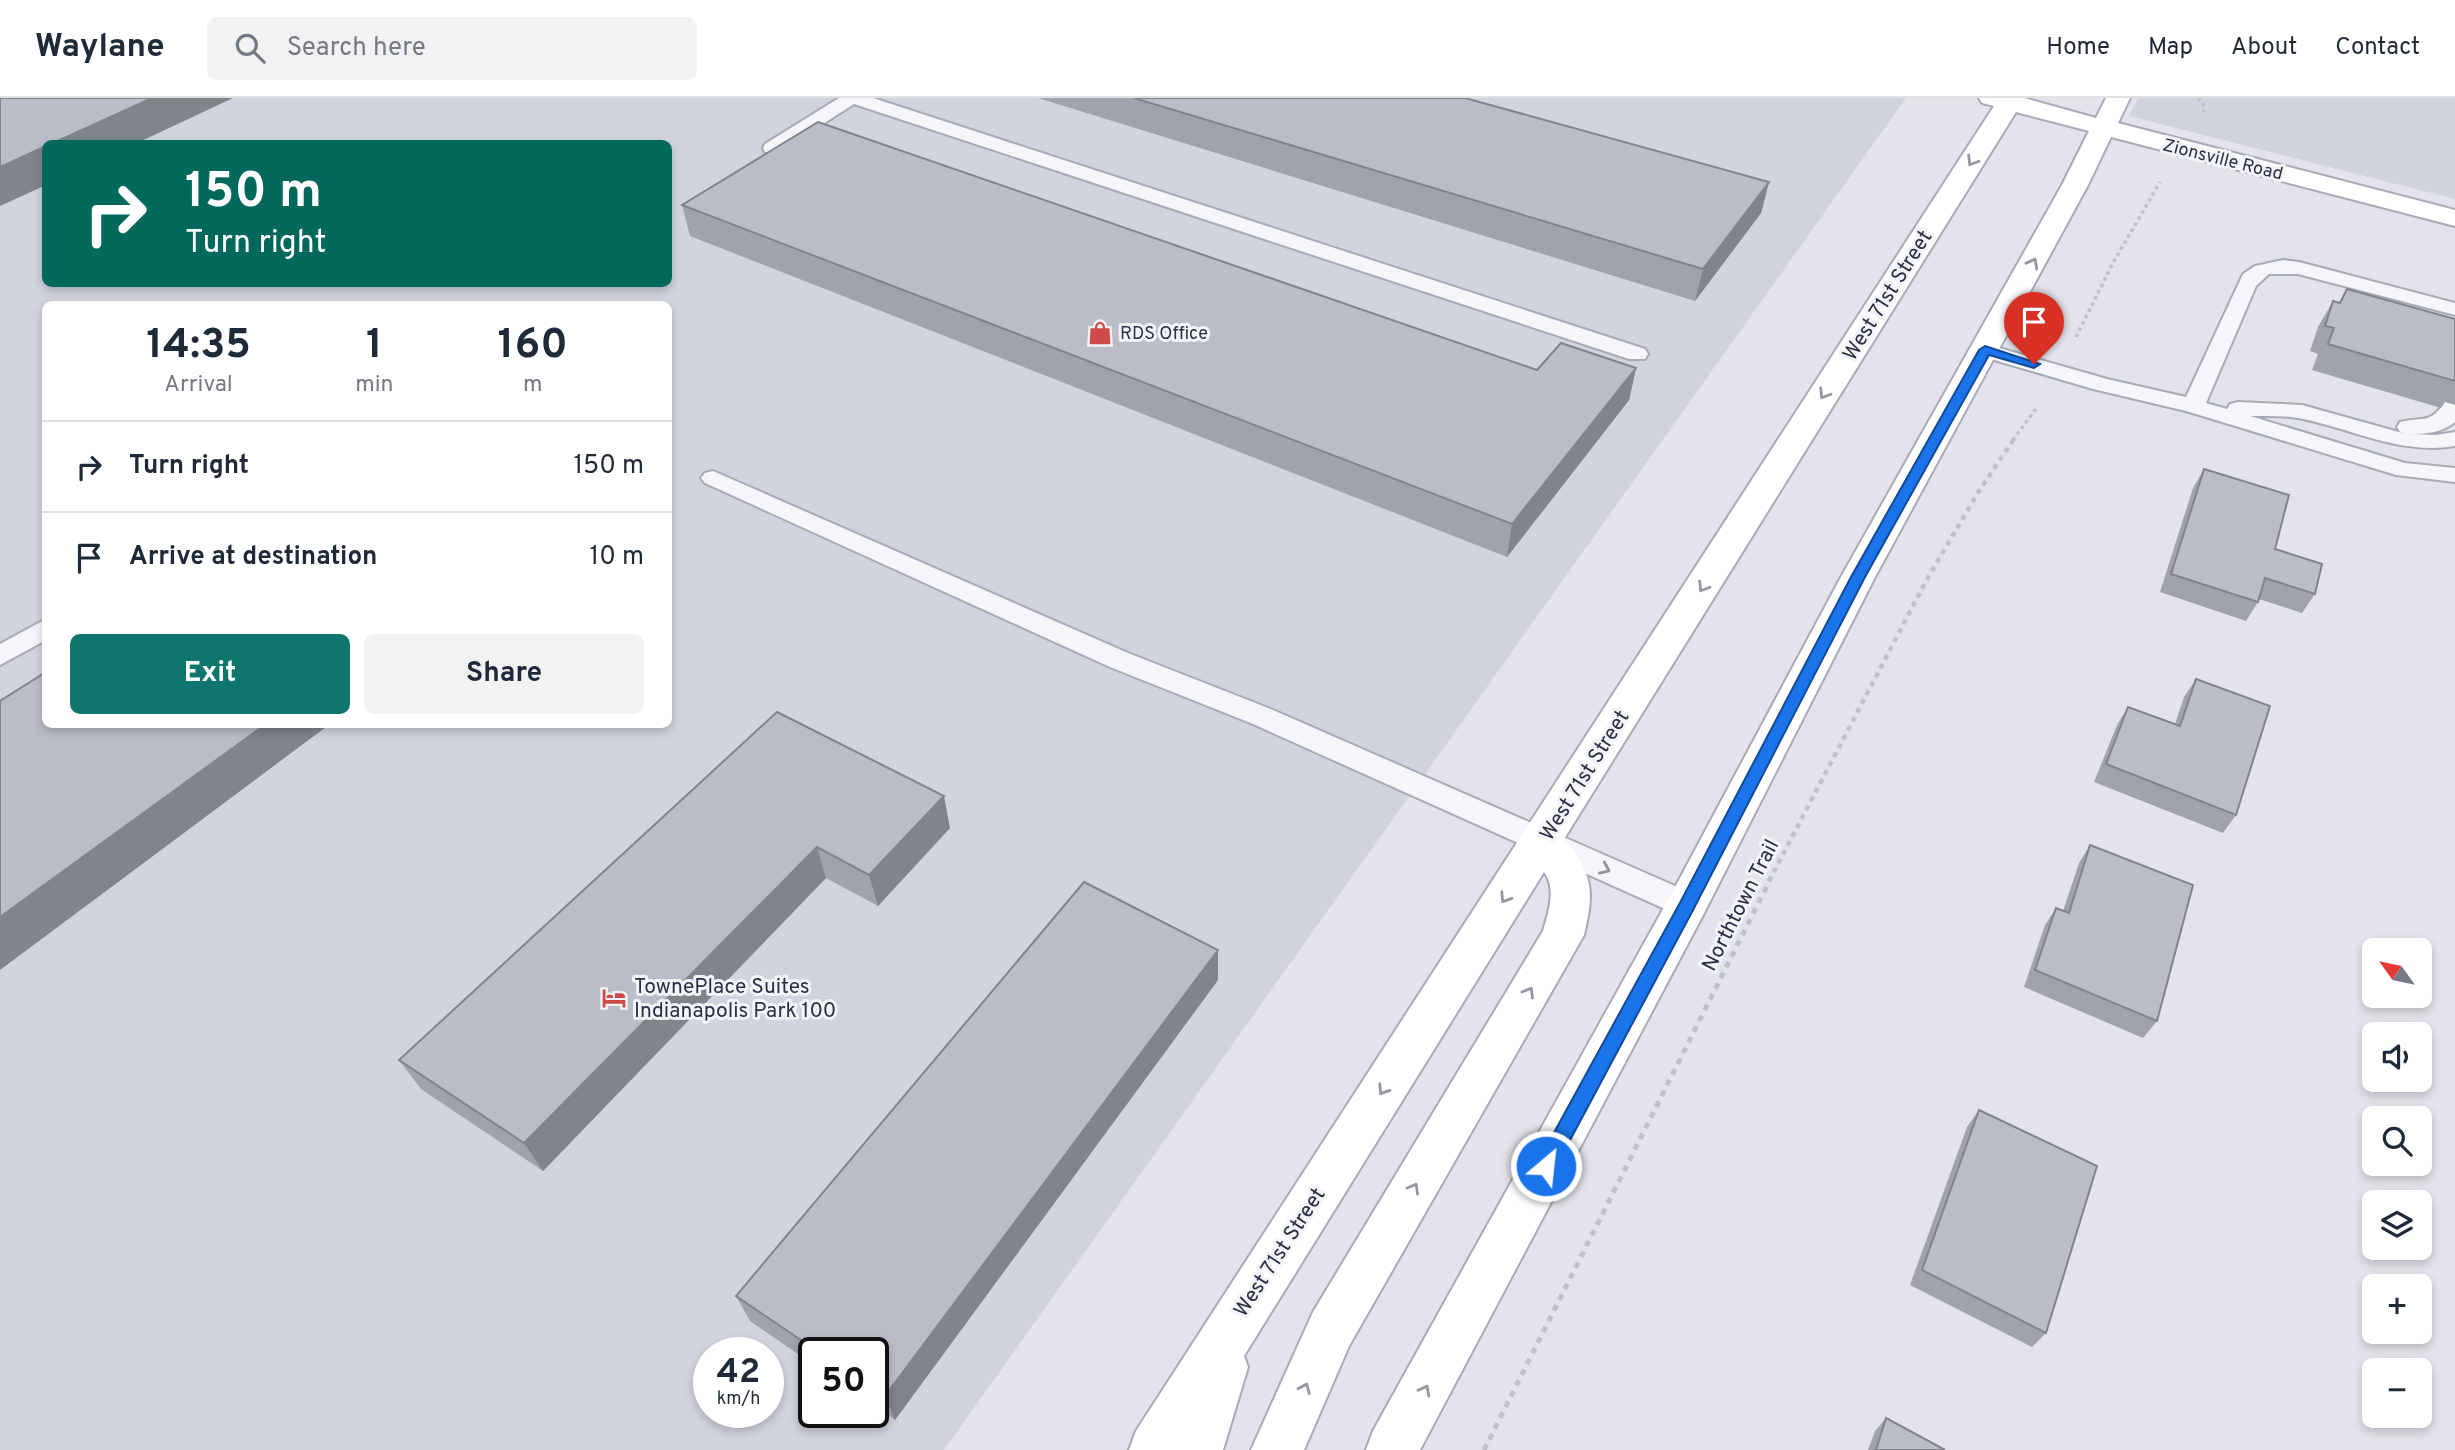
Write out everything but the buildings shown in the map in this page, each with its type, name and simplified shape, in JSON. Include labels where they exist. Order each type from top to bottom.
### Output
[{"type":"main road","points":[[2086,98],[2093,116],[2103,128]]},
{"type":"main road","points":[[1392,1450],[1687,905],[1858,577],[1985,350],[2118,98]]},
{"type":"main road","name":"Zionsville Road","points":[[2004,100],[2455,218]]},
{"type":"main road","name":"West 71st Street","points":[[1155,1450],[1542,841],[2004,100]]},
{"type":"main road","points":[[1277,1450],[1331,1329],[1563,935],[1572,897],[1568,871],[1542,841]]},
{"type":"main road","points":[[1197,1450],[1239,1315]]},
{"type":"lane","points":[[772,148],[853,98],[1637,354]]},
{"type":"lane","points":[[2193,406],[2246,286],[2251,276],[2260,270],[2276,265],[2299,268],[2455,309]]},
{"type":"lane","points":[[1985,350],[2101,384],[2193,406],[2404,470],[2455,475]]},
{"type":"lane","points":[[2193,406],[2361,416],[2397,425],[2423,427],[2437,425],[2446,419],[2454,405]]},
{"type":"lane","points":[[2253,409],[2396,452],[2415,456],[2455,457]]},
{"type":"lane","points":[[2301,412],[2404,440],[2429,443],[2455,439]]},
{"type":"lane","points":[[713,478],[1119,660],[1263,717],[1687,905]]},
{"type":"lane","points":[[0,656],[42,630]]},
{"type":"path","points":[[2198,98],[2203,103]]},
{"type":"path","points":[[2070,348],[2113,263],[2156,188]]},
{"type":"path","name":"Northtown Trail","points":[[1484,1450],[1787,845],[1923,588],[1962,516],[2000,456],[2041,401]]},
{"type":"shaded area","points":[[0,98],[1906,98],[944,1450],[0,1450]]},
{"type":"shaded area","points":[[2138,98],[2455,98],[2455,199],[2129,116]]},
{"type":"place","name":"RDS Office","points":[[1100,333]]},
{"type":"place","name":"TownePlace Suites Indianapolis Park 100","points":[[614,998]]},
{"type":"route","points":[[1546,1166],[1687,905],[1858,577],[1985,350],[2034,364]]}]
